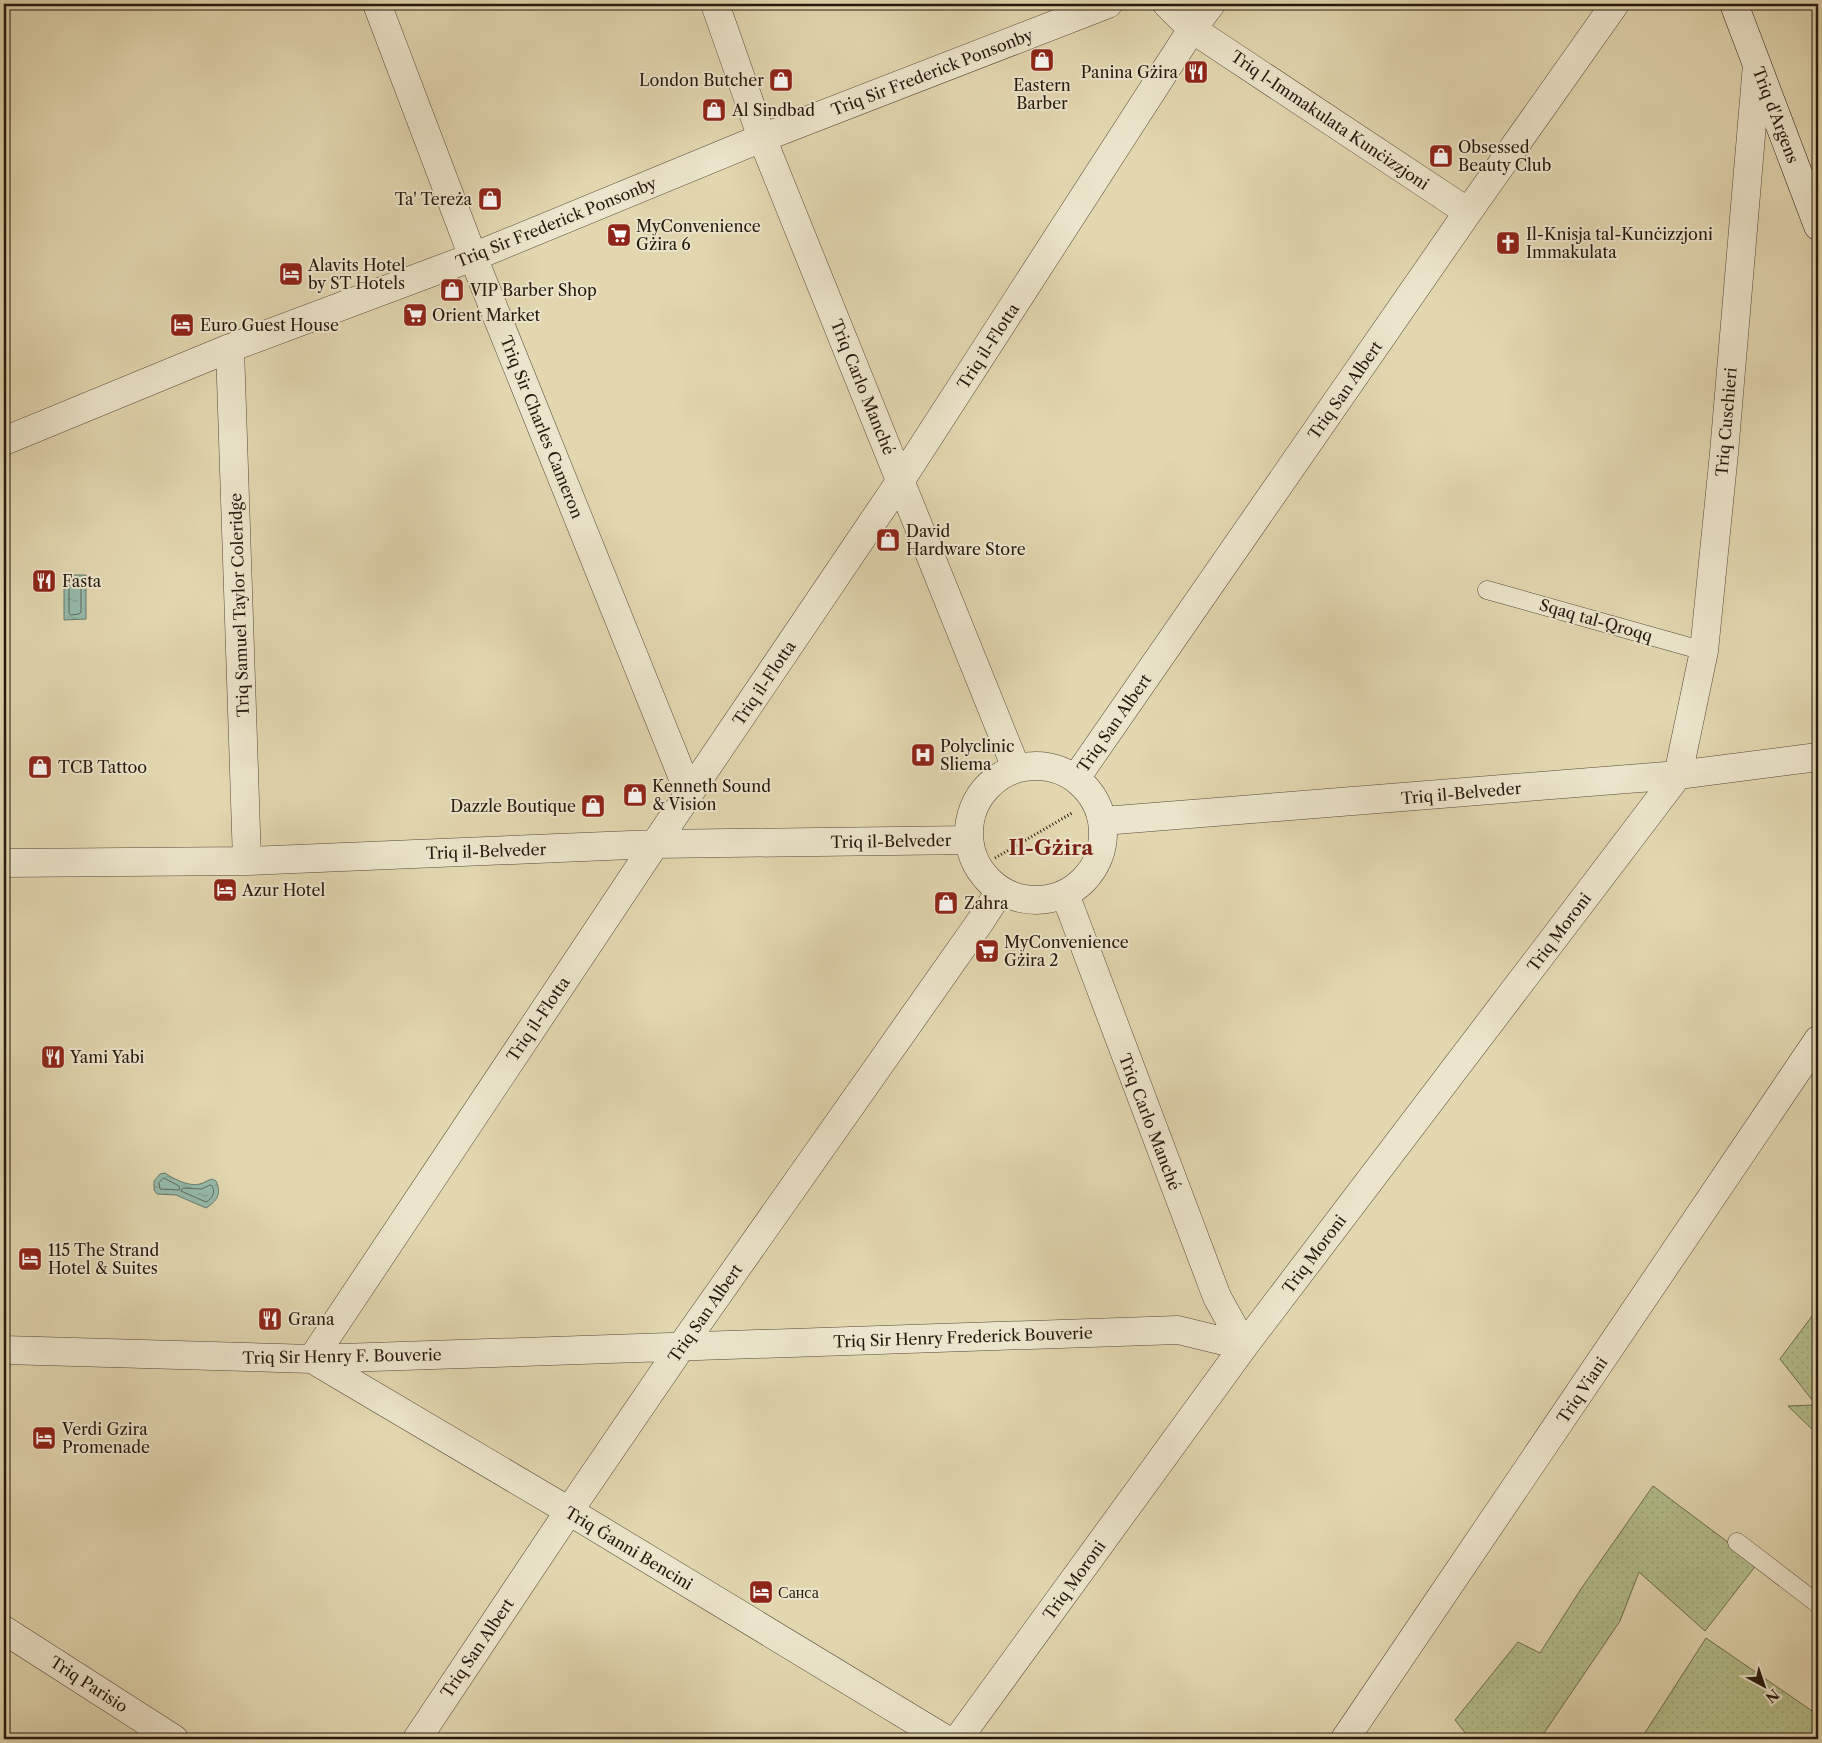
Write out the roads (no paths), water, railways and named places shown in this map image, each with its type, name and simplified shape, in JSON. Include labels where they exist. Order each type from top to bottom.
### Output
[{"type":"street","name":"Triq Sir Charles Cameron","points":[[377,4],[473,257],[689,793]]},
{"type":"street","name":"Triq Carlo Manché","points":[[715,4],[762,138],[1016,768]]},
{"type":"street","name":"Triq Sir Frederick Ponsonby","points":[[4,441],[230,348],[473,257],[762,138],[1108,4]]},
{"type":"street","name":"Triq l-Immakulata Kunċizzjoni","points":[[1167,4],[1192,29],[1468,212]]},
{"type":"street","name":"Triq il-Flotta","points":[[312,1359],[689,793],[901,480],[1192,29],[1211,4]]},
{"type":"street","name":"Triq San Albert","points":[[1076,778],[1468,212],[1615,4]]},
{"type":"street","name":"Triq d'Argens","points":[[1734,4],[1757,65],[1811,188],[1818,226]]},
{"type":"street","name":"Triq Cuschieri","points":[[1678,775],[1704,651],[1723,463],[1757,65]]},
{"type":"street","name":"Triq Samuel Taylor Coleridge","points":[[230,348],[248,861]]},
{"type":"street","name":"Triq il-Belveder","points":[[1099,810],[1678,775],[1818,757]]},
{"type":"street","points":[[1044,766],[1058,769],[1076,778],[1087,788],[1099,810],[1103,843],[1096,864],[1083,881],[1065,894],[1043,901],[1021,899],[1000,891],[987,881],[971,855],[968,840],[970,817],[979,796],[995,778],[1016,768],[1044,766]]},
{"type":"street","name":"Triq Moroni","points":[[958,1739],[1244,1346],[1678,775]]},
{"type":"street","name":"Triq il-Belveder","points":[[4,863],[248,861],[655,844],[968,840]]},
{"type":"street","name":"Triq San Albert","points":[[417,1739],[681,1347],[1000,891]]},
{"type":"street","name":"Triq Carlo Manché","points":[[1065,894],[1216,1297],[1244,1346]]},
{"type":"street","name":"Triq Viani","points":[[1345,1739],[1818,1040]]},
{"type":"street","name":"Triq Sir Henry Frederick Bouverie","points":[[681,1347],[1178,1330],[1244,1346]]},
{"type":"street","name":"Triq Sir Henry F. Bouverie","points":[[4,1350],[312,1359],[681,1347]]},
{"type":"street","name":"Triq Ġanni Bencini","points":[[312,1359],[569,1511],[944,1739]]},
{"type":"street","name":"Triq Parisio","points":[[4,1630],[174,1739]]},
{"type":"lane","name":"Sqaq tal-Qroqq","points":[[1487,590],[1704,651]]},
{"type":"lane","points":[[1738,1542],[1818,1604]]},
{"type":"water","points":[[64,575],[86,575],[86,619],[64,620]]},
{"type":"water","points":[[165,1173],[177,1180],[196,1185],[212,1179],[216,1181],[218,1186],[217,1197],[206,1208],[176,1195],[157,1194],[154,1190],[154,1181],[160,1174]]},
{"type":"place","name":"Eastern Barber","points":[[1042,60]]},
{"type":"place","name":"Panina Gżira","points":[[1196,72]]},
{"type":"place","name":"London Butcher","points":[[781,80]]},
{"type":"place","name":"Al Sindbad","points":[[714,110]]},
{"type":"place","name":"Obsessed Beauty Club","points":[[1441,156]]},
{"type":"place","name":"Ta' Tereża","points":[[490,199]]},
{"type":"place","name":"MyConvenience Gżira 6","points":[[619,235]]},
{"type":"place","name":"Il-Knisja tal-Kunċizzjoni Immakulata","points":[[1508,243]]},
{"type":"place","name":"Alavits Hotel by ST Hotels","points":[[291,274]]},
{"type":"place","name":"VIP Barber Shop","points":[[452,290]]},
{"type":"place","name":"Orient Market","points":[[415,315]]},
{"type":"place","name":"Euro Guest House","points":[[182,325]]},
{"type":"place","name":"David Hardware Store","points":[[888,540]]},
{"type":"place","name":"Fasta","points":[[44,581]]},
{"type":"place","name":"Polyclinic Sliema","points":[[923,755]]},
{"type":"place","name":"TCB Tattoo","points":[[40,767]]},
{"type":"place","name":"Kenneth Sound & Vision","points":[[635,795]]},
{"type":"place","name":"Dazzle Boutique","points":[[593,806]]},
{"type":"place","name":"Azur Hotel","points":[[225,890]]},
{"type":"place","name":"Zahra","points":[[946,903]]},
{"type":"place","name":"MyConvenience Gżira 2","points":[[987,951]]},
{"type":"place","name":"Yami Yabi","points":[[53,1057]]},
{"type":"place","name":"115 The Strand Hotel & Suites","points":[[30,1259]]},
{"type":"place","name":"Grana","points":[[270,1319]]},
{"type":"place","name":"Verdi Gzira Promenade","points":[[44,1438]]},
{"type":"place","name":"Санса","points":[[761,1592]]},
{"type":"district","name":"Il-Gżira","points":[[1051,848]]}]
